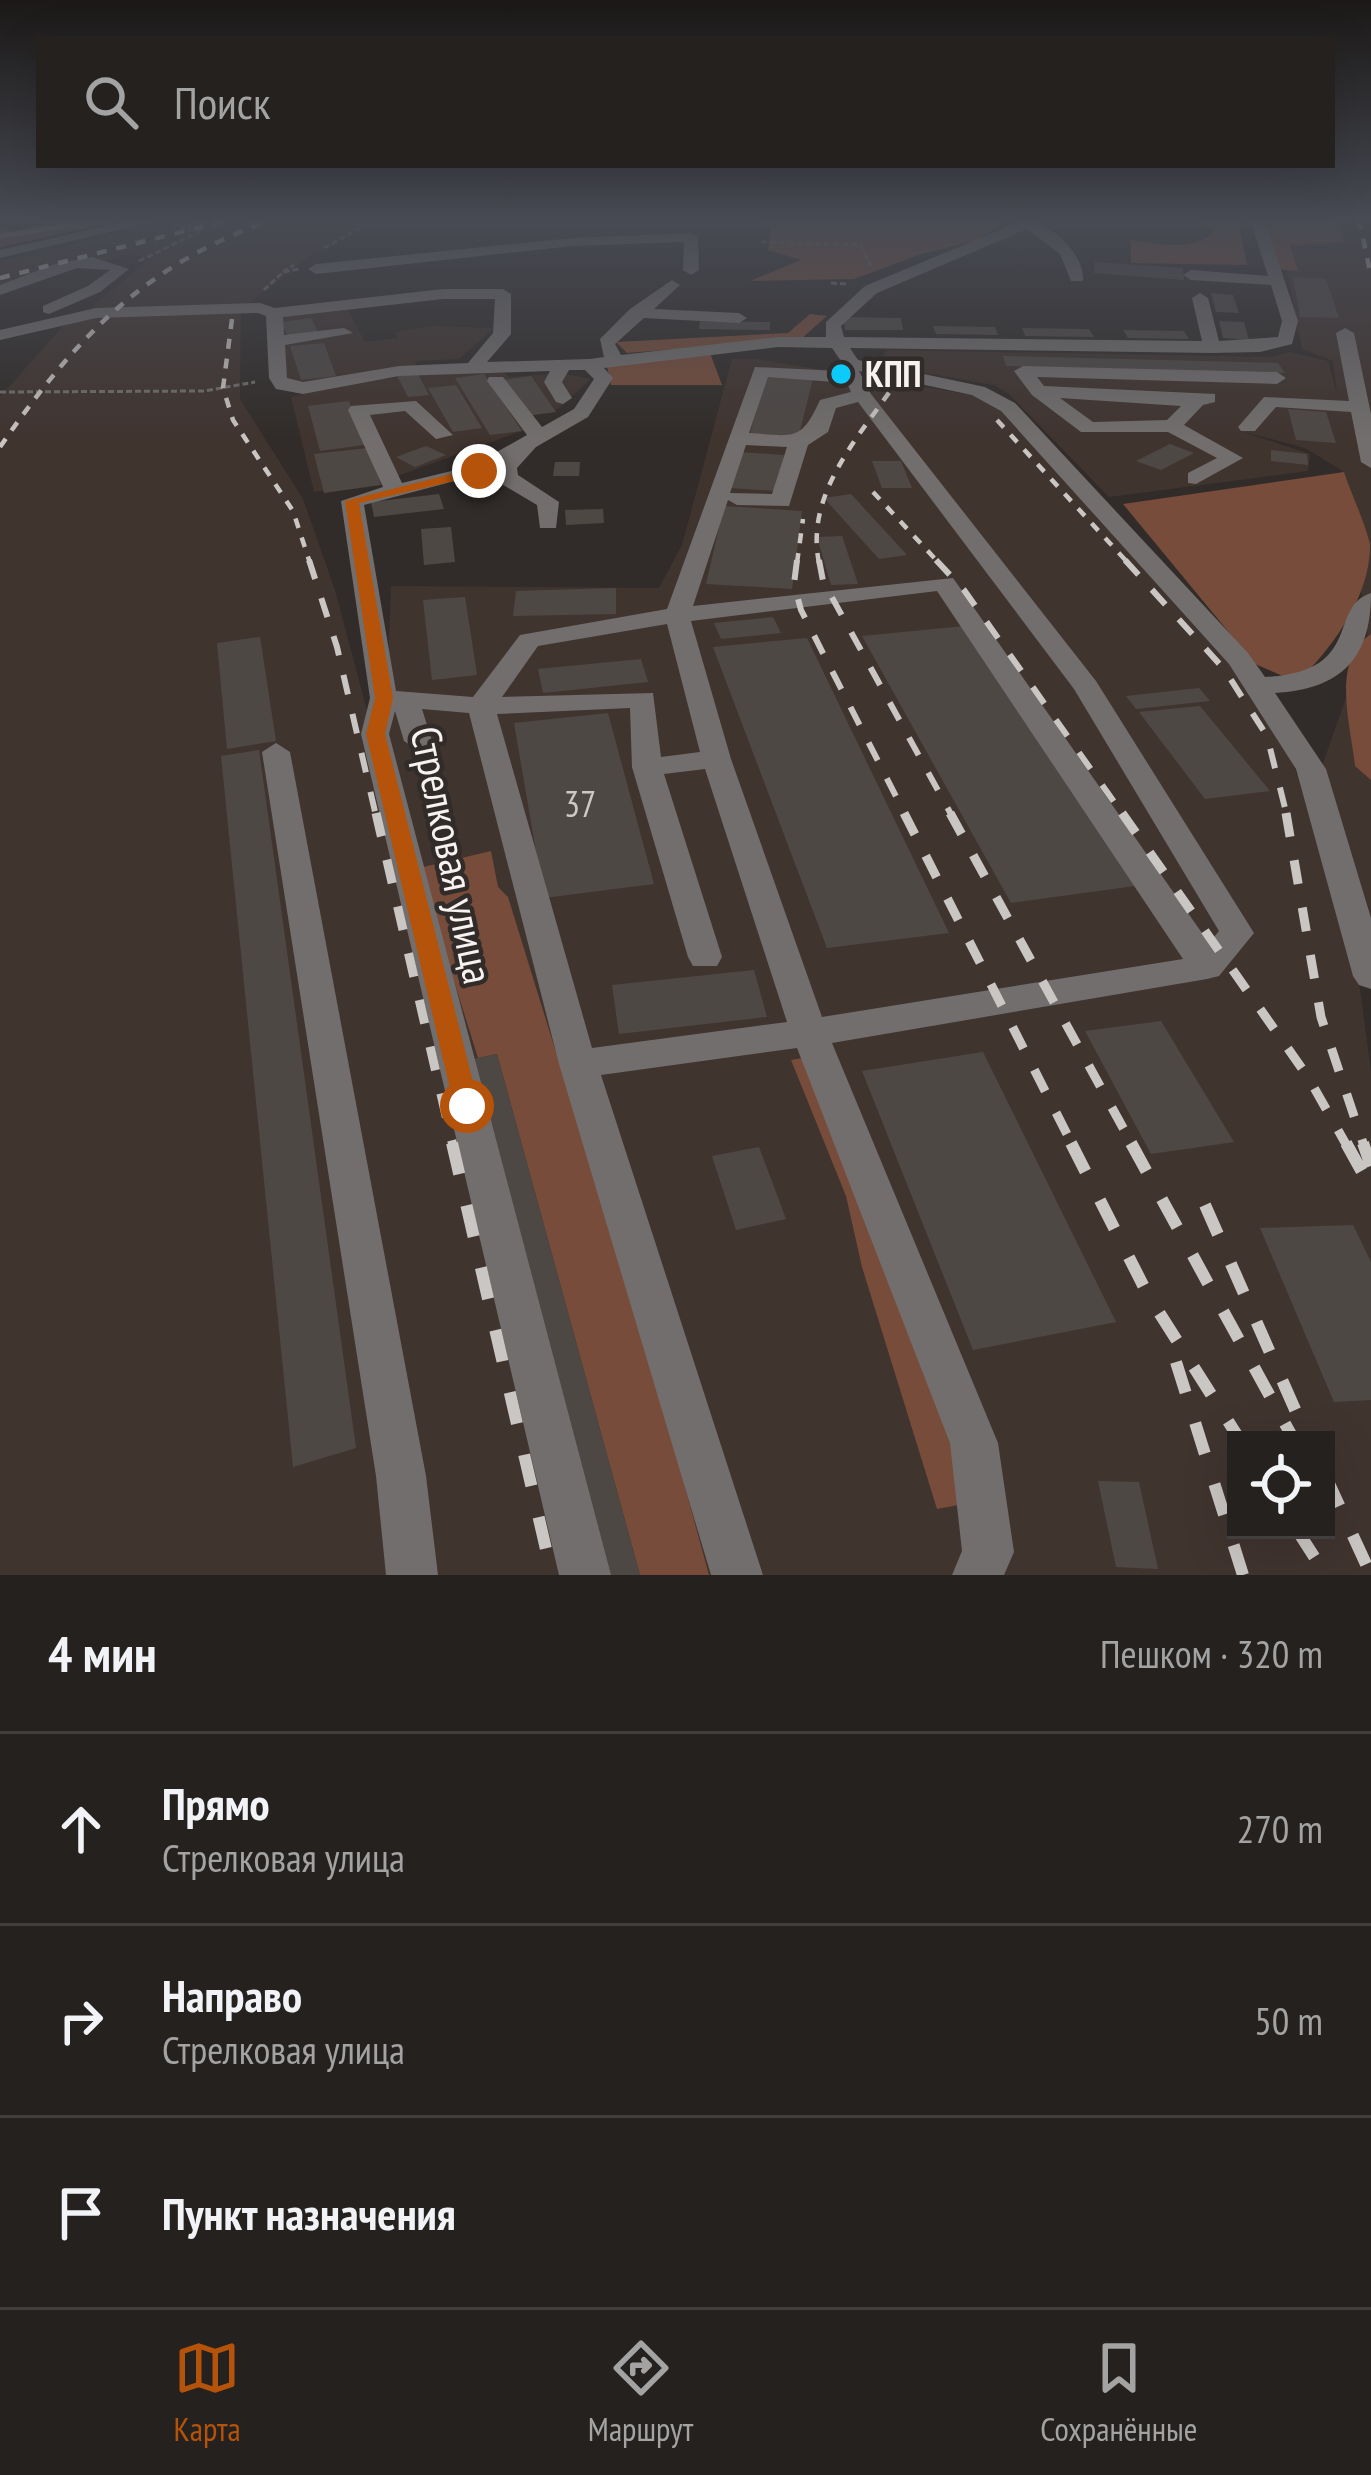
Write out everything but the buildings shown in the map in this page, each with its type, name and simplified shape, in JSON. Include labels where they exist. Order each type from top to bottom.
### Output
[{"type":"street","points":[[20,329],[22,320],[86,292]]},
{"type":"street","name":"Стрелковая улица","points":[[585,1575],[375,734],[395,700],[352,501],[479,471],[593,401],[604,378],[589,363],[662,292]]},
{"type":"street","points":[[578,1064],[809,1033],[1207,967],[1237,933],[1086,688],[851,370],[832,326],[849,302],[863,292]]},
{"type":"street","points":[[987,1567],[974,1443],[809,1033],[716,759],[677,615],[761,371],[851,370],[914,341],[1260,347],[1286,340],[1290,321],[1281,292]]},
{"type":"street","points":[[0,335],[96,313],[244,307],[274,313],[443,294],[503,294],[502,334],[473,368]]},
{"type":"street","points":[[1200,298],[1212,348]]},
{"type":"street","points":[[274,313],[278,378],[283,385],[303,388],[377,374],[589,363],[734,344],[851,370]]},
{"type":"street","points":[[636,313],[739,318]]},
{"type":"street","points":[[914,341],[912,326],[930,322]]},
{"type":"street","points":[[1083,325],[1161,326]]},
{"type":"street","points":[[1105,326],[1118,345]]},
{"type":"street","points":[[276,341],[344,333]]},
{"type":"street","points":[[1345,333],[1371,462]]},
{"type":"street","points":[[795,360],[978,391],[1039,391],[1196,401],[1277,378],[1023,371],[1039,391],[1088,428],[1172,426],[1233,458],[1196,478]]},
{"type":"street","points":[[563,398],[553,382],[589,363]]},
{"type":"street","points":[[351,366],[377,374]]},
{"type":"street","points":[[741,439],[799,442],[821,428],[827,404],[851,370]]},
{"type":"street","points":[[496,381],[535,439],[506,467],[508,478],[548,502],[548,523]]},
{"type":"street","points":[[978,391],[1008,407],[1239,659],[1311,770],[1371,976]]},
{"type":"street","points":[[1248,427],[1271,400],[1359,406]]},
{"type":"street","points":[[1172,426],[1196,401]]},
{"type":"street","points":[[394,491],[358,410],[409,405],[443,435]]},
{"type":"street","points":[[736,498],[781,501],[799,442]]},
{"type":"street","points":[[481,706],[530,640],[677,615],[944,583],[985,555]]},
{"type":"street","points":[[944,583],[1207,967]]},
{"type":"street","points":[[1257,686],[1313,684],[1335,668],[1371,600]]},
{"type":"street","points":[[395,700],[481,706],[643,699],[647,767],[705,957]]},
{"type":"street","points":[[395,700],[418,741]]},
{"type":"street","points":[[481,706],[578,1064],[736,1575]]},
{"type":"street","points":[[277,752],[401,1476],[412,1575]]},
{"type":"street","points":[[647,767],[716,759]]},
{"type":"path","points":[[244,307],[260,292]]},
{"type":"path","points":[[0,392],[204,391],[278,378]]},
{"type":"shaded area","points":[[109,292],[263,292],[249,303],[90,309]]},
{"type":"shaded area","points":[[1291,292],[1371,292],[1371,660],[1344,472],[1305,448],[1240,431],[1310,454],[1308,471],[1109,497],[1010,395],[994,385],[878,365],[887,350],[1272,357],[1290,352],[1328,361],[1337,394],[1333,361],[1302,349]]},
{"type":"shaded area","points":[[241,310],[240,399],[303,499],[335,590],[384,775],[391,586],[659,588],[682,545],[732,359],[978,396],[997,407],[1231,663],[1293,762],[1359,982],[1371,1071],[1371,1575],[0,1575],[0,397],[70,318]]},
{"type":"shaded area","points":[[348,310],[365,342],[398,338],[394,332],[432,326],[494,328],[459,359],[415,361],[418,368],[289,384],[275,316]]},
{"type":"shaded area","points":[[810,314],[827,316],[801,339],[627,353],[616,342],[788,333]]},
{"type":"shaded area","points":[[710,353],[722,385],[611,385],[607,366]]},
{"type":"shaded area","points":[[503,372],[510,377],[562,373],[591,379],[558,409],[523,418],[527,429],[378,483],[314,492],[291,397],[359,381]]},
{"type":"shaded area","points":[[1344,472],[1370,544],[1369,562],[1350,616],[1305,674],[1283,676],[1255,664],[1123,504]]},
{"type":"shaded area","points":[[1371,634],[1371,780],[1355,766],[1346,695],[1351,660]]},
{"type":"shaded area","points":[[1371,660],[1371,930],[1321,769],[1347,695]]},
{"type":"shaded area","points":[[491,851],[498,887],[508,897],[645,1340],[709,1575],[640,1575],[497,1054],[478,1058],[419,868]]},
{"type":"shaded area","points":[[813,1056],[951,1430],[964,1504],[937,1509],[862,1267],[846,1196],[791,1060]]},
{"type":"railway","points":[[0,447],[57,371],[137,292]]},
{"type":"railway","points":[[232,319],[223,388],[233,420],[293,511],[310,563]]},
{"type":"railway","points":[[819,563],[817,538],[827,491],[850,448],[893,387]]},
{"type":"railway","points":[[997,420],[1128,563]]},
{"type":"railway","points":[[873,492],[939,563]]},
{"type":"railway","points":[[797,563],[803,519]]},
{"type":"railway","points":[[309,560],[337,647],[376,816]]},
{"type":"railway","points":[[797,560],[794,584],[801,610],[906,816]]},
{"type":"railway","points":[[819,560],[823,581],[952,816]]},
{"type":"railway","points":[[936,560],[964,590],[1124,816]]},
{"type":"railway","points":[[1125,560],[1224,669],[1267,736],[1287,816]]},
{"type":"railway","points":[[376,813],[453,1146]]},
{"type":"railway","points":[[904,813],[1073,1146]]},
{"type":"railway","points":[[950,813],[1133,1146]]},
{"type":"railway","points":[[1122,813],[1308,1077],[1347,1146]]},
{"type":"railway","points":[[1286,813],[1321,1017],[1363,1143]]},
{"type":"railway","points":[[452,1143],[552,1575]]},
{"type":"railway","points":[[1071,1143],[1148,1295],[1234,1431]]},
{"type":"railway","points":[[1131,1143],[1289,1431]]},
{"type":"railway","points":[[1346,1143],[1371,1188]]},
{"type":"railway","points":[[1363,1143],[1371,1166]]},
{"type":"railway","points":[[1205,1205],[1297,1414]]},
{"type":"railway","points":[[1176,1362],[1243,1575]]},
{"type":"railway","points":[[1335,1497],[1371,1575]]},
{"type":"railway","points":[[1303,1539],[1326,1575]]},
{"type":"place","name":"КПП","points":[[841,374]]},
{"type":"route","points":[[467,1106],[375,734],[384,698],[352,501],[479,471]]}]
